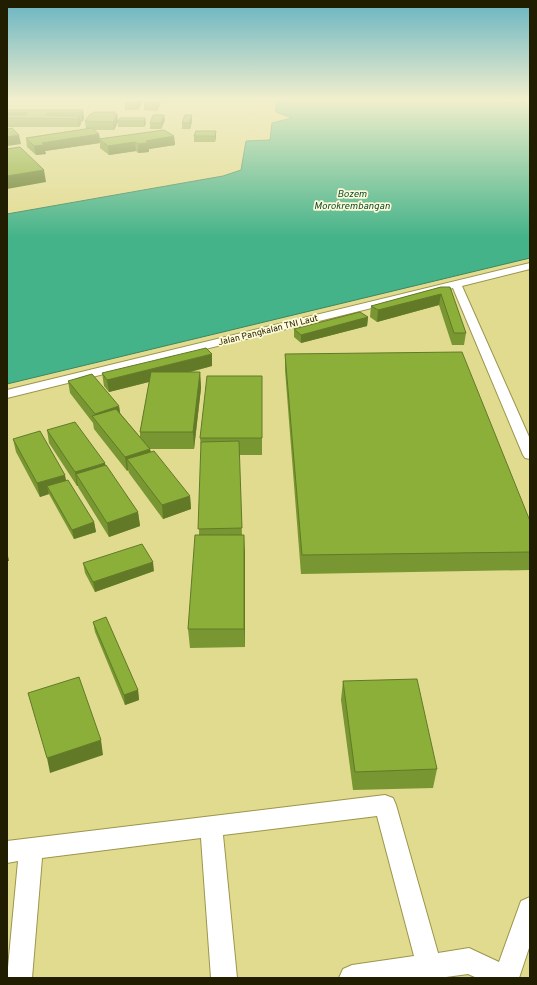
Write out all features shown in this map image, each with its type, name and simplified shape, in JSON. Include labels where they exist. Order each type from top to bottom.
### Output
[{"type":"street","name":"Jalan Pangkalan TNI Laut","points":[[7,394],[530,266]]},
{"type":"street","points":[[456,284],[530,455]]},
{"type":"street","points":[[7,852],[385,805],[429,967]]},
{"type":"street","points":[[211,827],[224,978]]},
{"type":"street","points":[[19,978],[30,849]]},
{"type":"street","points":[[352,978],[469,962],[505,978],[530,909]]},
{"type":"water","name":"Bozem Morokrembangan","points":[[245,145],[530,145],[530,258],[7,384],[7,214],[223,176],[241,170]]},
{"type":"building","points":[[20,147],[44,170],[7,176],[7,149]]},
{"type":"building","points":[[441,287],[450,287],[466,333],[454,333],[441,294],[378,310],[371,306]]},
{"type":"building","points":[[360,312],[368,317],[301,335],[294,329]]},
{"type":"building","points":[[206,348],[212,354],[107,380],[102,373]]},
{"type":"building","points":[[462,352],[530,521],[530,552],[302,555],[285,354]]},
{"type":"building","points":[[151,372],[200,372],[193,432],[140,432]]},
{"type":"building","points":[[92,374],[119,406],[95,414],[68,381]]},
{"type":"building","points":[[207,376],[262,376],[262,438],[200,438]]},
{"type":"building","points":[[116,409],[150,449],[125,457],[92,416]]},
{"type":"building","points":[[75,422],[105,463],[75,472],[47,430]]},
{"type":"building","points":[[40,431],[65,475],[37,483],[13,439]]},
{"type":"building","points":[[239,441],[242,528],[198,529],[201,442]]},
{"type":"building","points":[[154,451],[190,496],[162,505],[127,459]]},
{"type":"building","points":[[106,465],[138,512],[107,523],[76,474]]},
{"type":"building","points":[[68,480],[94,522],[72,530],[47,486]]},
{"type":"building","points":[[195,535],[244,535],[244,629],[188,629]]},
{"type":"building","points":[[142,544],[153,562],[93,582],[83,563]]},
{"type":"building","points":[[106,617],[138,690],[124,695],[93,622]]},
{"type":"building","points":[[79,677],[101,740],[47,758],[28,693]]},
{"type":"building","points":[[417,679],[437,769],[355,772],[343,681]]}]
